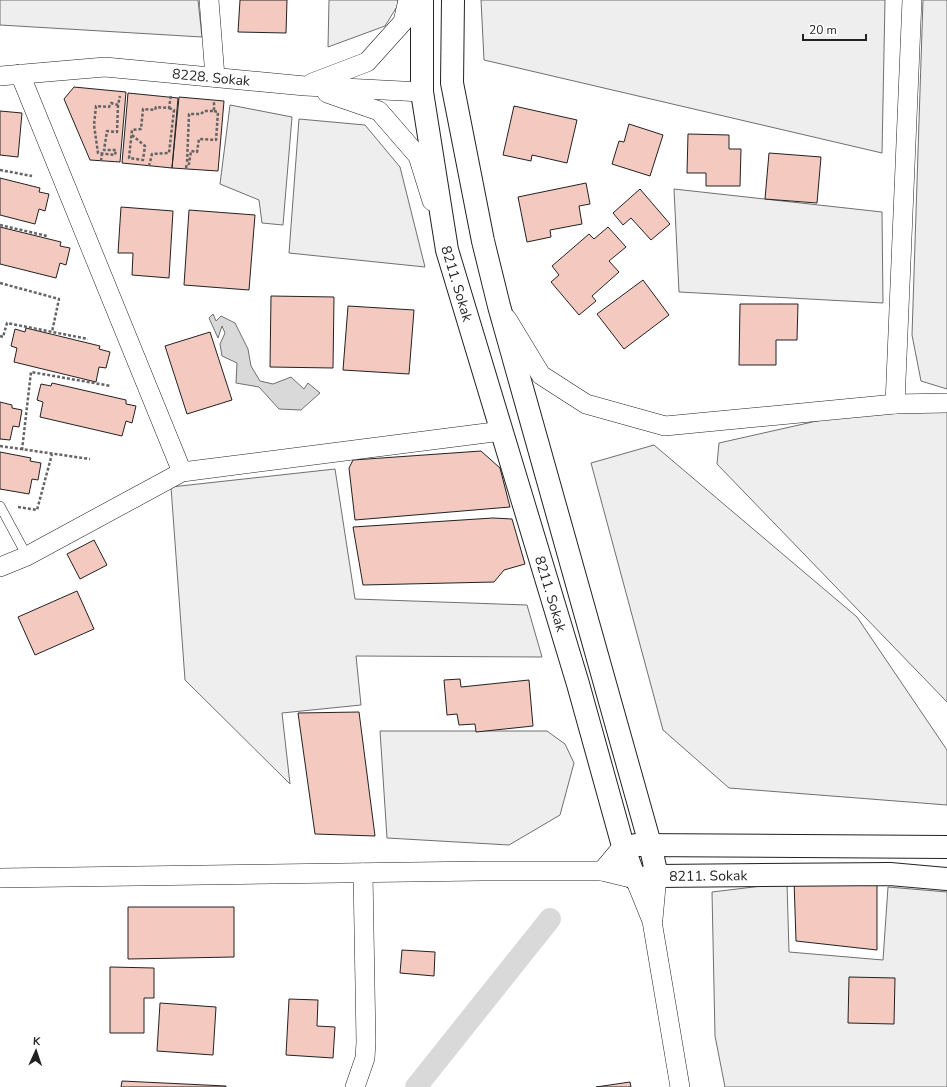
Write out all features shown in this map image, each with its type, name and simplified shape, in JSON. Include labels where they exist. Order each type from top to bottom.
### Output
[{"type":"street","points":[[209,0],[215,78]]},
{"type":"street","points":[[305,86],[367,62],[403,22],[408,0]]},
{"type":"street","name":"8211. Sokak","points":[[422,0],[422,92],[447,250],[578,684],[623,846],[635,879],[657,876],[890,874],[947,879]]},
{"type":"street","points":[[453,0],[452,83],[483,241],[499,306],[650,844],[657,876],[652,921]]},
{"type":"street","points":[[895,404],[912,0]]},
{"type":"street","name":"8228. Sokak","points":[[0,76],[105,68],[305,86],[422,92]]},
{"type":"street","points":[[20,74],[182,472]]},
{"type":"street","points":[[305,86],[379,111],[418,156],[447,250]]},
{"type":"street","points":[[499,306],[541,375],[586,404],[665,426],[895,404],[947,403]]},
{"type":"street","points":[[0,567],[27,556],[182,472],[502,431]]},
{"type":"street","points":[[602,871],[623,846],[650,844],[947,847]]},
{"type":"street","points":[[0,878],[602,871],[635,879],[652,921],[680,1087]]},
{"type":"street","points":[[355,1087],[364,1058],[366,1042],[364,873]]},
{"type":"lane","points":[[0,506],[27,556]]},
{"type":"path","points":[[170,108],[171,95]]},
{"type":"path","points":[[118,105],[111,103],[109,107],[96,106],[94,125],[98,153],[115,155],[116,150],[104,150],[107,131],[117,132],[118,105],[120,96]]},
{"type":"path","points":[[214,101],[214,112]]},
{"type":"path","points":[[132,135],[144,146],[143,160],[129,158],[132,130],[141,129],[142,109],[155,110],[156,107],[170,108],[174,110],[169,153],[152,154],[150,157],[149,166]]},
{"type":"path","points":[[186,168],[190,114],[201,114],[204,111],[218,112],[216,140],[200,139],[197,152],[191,151],[189,164],[187,163]]},
{"type":"path","points":[[101,161],[102,153]]},
{"type":"path","points":[[144,154],[150,157]]},
{"type":"path","points":[[0,170],[32,176]]},
{"type":"path","points":[[0,226],[47,236]]},
{"type":"path","points":[[0,283],[59,299],[52,332]]},
{"type":"path","points":[[0,336],[3,337],[8,323],[88,339]]},
{"type":"path","points":[[22,450],[31,372],[111,386]]},
{"type":"path","points":[[0,446],[90,459]]},
{"type":"path","points":[[15,507],[37,510],[52,454]]},
{"type":"shaded area","points":[[0,0],[198,0],[202,37],[0,25]]},
{"type":"shaded area","points":[[329,0],[398,0],[398,5],[385,26],[328,47]]},
{"type":"shaded area","points":[[481,0],[885,0],[882,153],[484,60]]},
{"type":"shaded area","points":[[923,0],[947,0],[947,389],[921,381],[912,335]]},
{"type":"shaded area","points":[[230,105],[292,117],[283,225],[262,223],[259,200],[220,184]]},
{"type":"shaded area","points":[[299,119],[365,125],[400,167],[425,267],[289,253]]},
{"type":"shaded area","points":[[674,189],[882,212],[883,303],[679,292]]},
{"type":"shaded area","points":[[213,314],[216,321],[221,316],[235,323],[248,349],[251,366],[260,381],[273,384],[291,377],[304,389],[308,383],[320,393],[301,410],[279,409],[259,387],[236,383],[237,363],[222,356],[220,344],[225,333],[222,326],[218,338],[209,318]]},
{"type":"shaded area","points":[[947,406],[947,702],[717,464],[719,443],[839,416]]},
{"type":"shaded area","points":[[654,445],[857,617],[947,750],[947,805],[729,788],[663,730],[591,463]]},
{"type":"shaded area","points":[[335,469],[355,599],[527,605],[542,657],[356,656],[361,705],[282,713],[290,784],[185,680],[171,487]]},
{"type":"shaded area","points":[[380,731],[547,731],[565,744],[574,763],[560,815],[509,845],[387,838]]},
{"type":"shaded area","points":[[787,883],[789,952],[883,960],[888,887],[947,892],[947,1087],[725,1087],[715,1036],[712,892]]},
{"type":"building","points":[[240,0],[287,0],[286,33],[238,32]]},
{"type":"building","points":[[74,87],[126,92],[120,162],[90,160],[64,99]]},
{"type":"building","points":[[128,93],[178,98],[172,168],[122,163]]},
{"type":"building","points":[[179,97],[224,101],[218,171],[172,168]]},
{"type":"building","points":[[514,106],[577,120],[567,163],[532,155],[531,161],[503,155]]},
{"type":"building","points":[[0,111],[22,113],[18,157],[0,155]]},
{"type":"building","points":[[629,124],[663,135],[650,176],[612,164],[619,141],[624,142]]},
{"type":"building","points":[[688,134],[729,135],[729,149],[741,149],[740,186],[706,186],[706,173],[687,173]]},
{"type":"building","points":[[769,153],[821,157],[817,203],[765,199]]},
{"type":"building","points":[[0,178],[40,188],[39,192],[49,194],[45,211],[39,209],[35,224],[0,215]]},
{"type":"building","points":[[586,183],[590,204],[579,206],[582,224],[550,230],[551,237],[527,242],[518,197]]},
{"type":"building","points":[[640,189],[670,224],[651,240],[631,218],[623,225],[613,213]]},
{"type":"building","points":[[121,207],[173,211],[169,278],[132,275],[133,253],[118,253]]},
{"type":"building","points":[[189,210],[255,215],[249,290],[184,285]]},
{"type":"building","points":[[0,227],[61,242],[60,246],[70,248],[66,265],[60,263],[56,278],[0,264]]},
{"type":"building","points":[[608,227],[626,247],[609,261],[619,272],[592,296],[596,301],[579,315],[551,282],[559,275],[552,266],[589,234],[594,239]]},
{"type":"building","points":[[643,280],[669,315],[624,349],[597,314]]},
{"type":"building","points":[[271,296],[334,297],[333,368],[270,367]]},
{"type":"building","points":[[740,304],[798,304],[797,340],[776,340],[776,365],[739,365]]},
{"type":"building","points":[[348,306],[414,310],[409,374],[343,370]]},
{"type":"building","points":[[26,328],[100,346],[99,349],[110,352],[106,368],[99,367],[96,382],[14,362],[17,348],[11,346],[15,329],[25,332]]},
{"type":"building","points":[[210,332],[232,400],[187,414],[165,346]]},
{"type":"building","points":[[52,383],[126,400],[126,404],[136,406],[132,423],[126,421],[122,436],[40,417],[43,402],[37,400],[41,384],[51,386]]},
{"type":"building","points":[[0,402],[12,405],[12,408],[22,410],[19,427],[13,426],[10,440],[0,439]]},
{"type":"building","points":[[481,451],[500,468],[510,507],[355,520],[349,468],[353,460]]},
{"type":"building","points":[[0,452],[31,458],[30,461],[41,463],[38,480],[32,479],[29,494],[0,489]]},
{"type":"building","points":[[493,518],[512,519],[525,564],[504,570],[494,582],[363,585],[353,527]]},
{"type":"building","points":[[94,540],[107,565],[80,579],[67,554]]},
{"type":"building","points":[[77,591],[94,629],[35,655],[18,617]]},
{"type":"building","points":[[460,679],[461,687],[529,680],[533,726],[476,732],[475,724],[459,725],[457,714],[447,715],[444,680]]},
{"type":"building","points":[[359,712],[375,836],[315,834],[298,713]]},
{"type":"building","points":[[877,878],[877,950],[796,941],[794,880]]},
{"type":"building","points":[[128,907],[234,907],[234,957],[128,959]]},
{"type":"building","points":[[402,950],[435,952],[434,976],[400,973]]},
{"type":"building","points":[[110,967],[154,968],[154,998],[144,998],[144,1033],[110,1033]]},
{"type":"building","points":[[849,977],[895,978],[894,1024],[848,1023]]},
{"type":"building","points":[[289,999],[318,1000],[317,1026],[335,1027],[333,1058],[286,1055]]},
{"type":"building","points":[[160,1003],[216,1007],[213,1055],[157,1051]]},
{"type":"building","points":[[122,1081],[226,1086],[226,1087],[121,1087]]},
{"type":"building","points":[[630,1082],[631,1087],[596,1087]]},
{"type":"waterway","points":[[416,1087],[550,919]]}]
